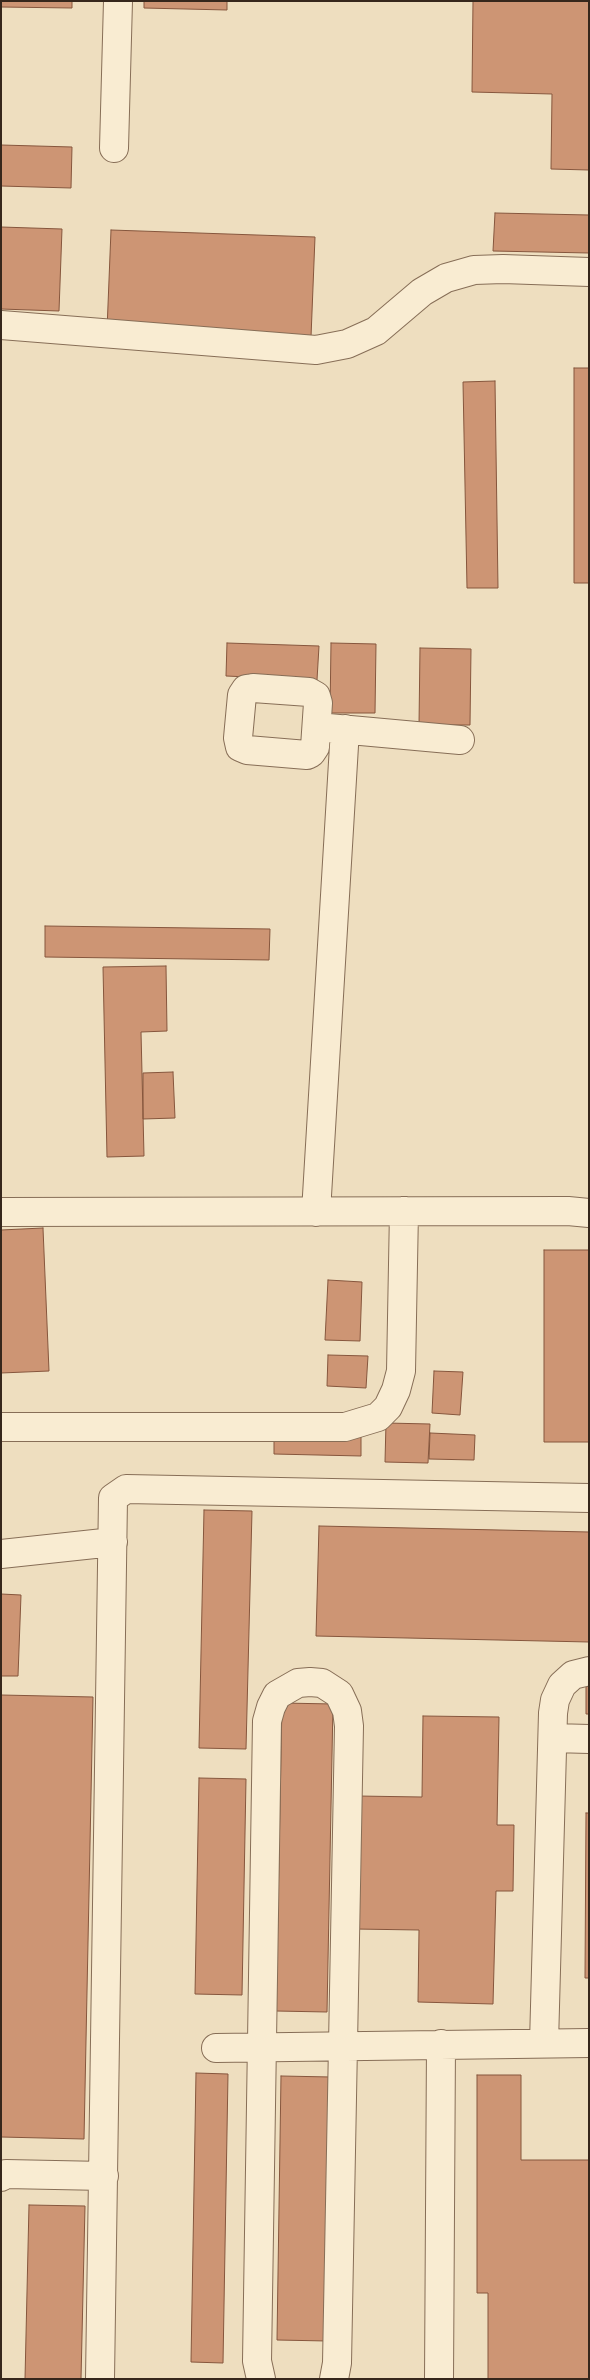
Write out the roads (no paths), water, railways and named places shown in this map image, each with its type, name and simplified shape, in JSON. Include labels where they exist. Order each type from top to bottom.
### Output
[{"type":"lane","points":[[114,148],[118,1]]},
{"type":"lane","points":[[1,325],[316,350],[347,344],[376,331],[422,292],[446,278],[474,270],[503,269],[589,272]]},
{"type":"lane","points":[[316,727],[460,740]]},
{"type":"lane","points":[[316,1212],[345,729]]},
{"type":"lane","points":[[1,1212],[582,1210]]},
{"type":"lane","points":[[1,1427],[345,1427],[378,1417],[388,1407],[396,1390],[401,1370],[404,1212]]},
{"type":"lane","points":[[100,2379],[113,1498],[126,1489],[589,1498]]},
{"type":"lane","points":[[1,1554],[113,1542]]},
{"type":"lane","points":[[544,2043],[553,1713],[558,1692],[567,1679],[580,1672],[589,1671]]},
{"type":"lane","points":[[261,2379],[257,2362],[268,1721],[271,1707],[277,1695],[298,1683],[310,1682],[322,1684],[340,1694],[347,1711],[349,1726],[337,2362],[334,2379]]},
{"type":"lane","points":[[553,1738],[589,1739]]},
{"type":"lane","points":[[216,2048],[589,2043]]},
{"type":"lane","points":[[439,2379],[441,2044]]},
{"type":"lane","points":[[1,2177],[6,2174],[104,2176]]}]
